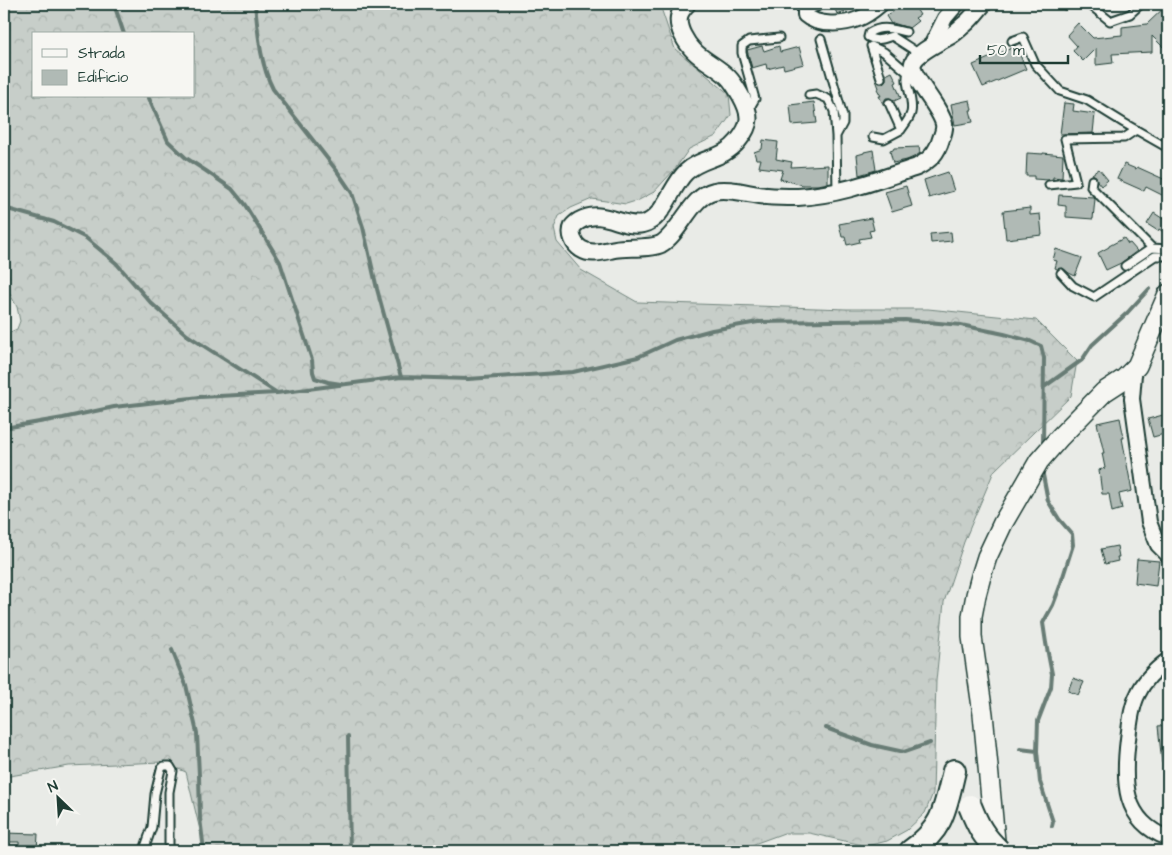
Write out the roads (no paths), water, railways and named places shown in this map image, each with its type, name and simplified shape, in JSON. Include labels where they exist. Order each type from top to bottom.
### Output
[{"type":"highway","points":[[954,771],[978,825],[988,841],[998,851]]},
{"type":"highway","points":[[911,851],[927,838],[939,822],[943,814],[954,771]]},
{"type":"highway","points":[[933,851],[942,838],[951,815],[954,771]]},
{"type":"main road","points":[[998,851],[983,714],[972,637],[972,616],[987,557],[1003,523],[1039,461],[1104,392],[1124,379],[1137,366],[1168,294]]},
{"type":"street","points":[[688,4],[682,10],[679,17],[682,32],[693,50],[728,77],[734,85],[748,111],[749,118],[746,131],[733,148],[687,171],[656,216],[649,222],[631,224],[596,216],[585,218],[573,226],[572,238],[576,245],[584,251],[600,252],[630,247],[655,246],[667,240],[701,198],[713,191],[723,189],[788,197],[817,195],[844,190],[917,167],[924,163],[937,151],[944,130],[944,124],[930,97],[913,71],[917,60],[945,18],[957,4]]},
{"type":"street","points":[[815,4],[805,10],[805,15],[817,22],[832,24],[857,20],[872,12],[881,4]]},
{"type":"street","points":[[917,60],[967,23],[983,4]]},
{"type":"street","points":[[1137,366],[1134,374],[1132,399],[1149,522],[1158,544],[1168,556]]},
{"type":"street","points":[[1168,660],[1145,681],[1134,704],[1125,774],[1128,795],[1134,811],[1140,820],[1151,830],[1168,838]]},
{"type":"lane","points":[[1089,4],[1110,21],[1130,14],[1141,4]]},
{"type":"lane","points":[[906,32],[890,28],[873,30],[869,33],[868,37],[878,40],[892,36],[912,49],[917,60]]},
{"type":"lane","points":[[1012,40],[1023,37],[1035,64],[1060,91],[1087,100],[1168,148]]},
{"type":"lane","points":[[748,111],[755,99],[742,53],[742,46],[749,41],[779,38]]},
{"type":"lane","points":[[821,39],[843,116],[843,123],[836,136]]},
{"type":"lane","points":[[881,78],[871,46],[884,52],[917,60]]},
{"type":"lane","points":[[873,137],[884,139],[900,130],[907,122],[911,113],[911,95],[906,78],[917,60]]},
{"type":"lane","points":[[809,95],[816,94],[828,99],[834,112],[837,192]]},
{"type":"lane","points":[[889,103],[900,130]]},
{"type":"lane","points":[[1049,185],[1076,182],[1065,139],[1124,138],[1136,130]]},
{"type":"lane","points":[[1092,180],[1091,187],[1152,248]]},
{"type":"lane","points":[[1125,266],[1152,248],[1168,249]]},
{"type":"lane","points":[[1060,273],[1073,286],[1094,297],[1154,256],[1168,256]]},
{"type":"lane","points":[[144,850],[152,826],[155,794],[161,769],[164,766],[170,766],[173,771],[169,792],[169,851]]},
{"type":"waterway","points":[[114,4],[123,32]]},
{"type":"waterway","points":[[255,4],[262,59],[273,89],[352,193],[363,227],[377,289],[401,377]]},
{"type":"waterway","points":[[149,98],[168,141],[186,158],[232,189],[245,205],[280,262],[312,360],[315,378],[341,384]]},
{"type":"waterway","points":[[4,208],[54,222],[86,238],[116,263],[151,303],[187,335],[277,393]]},
{"type":"waterway","points":[[1044,387],[1082,360],[1092,345],[1127,313],[1149,289]]},
{"type":"waterway","points":[[4,428],[114,407],[200,397],[277,393],[401,377],[468,379],[573,372],[638,357],[675,340],[712,330],[758,322],[905,320],[961,325],[1004,334],[1041,346],[1044,358],[1043,446]]},
{"type":"waterway","points":[[1043,468],[1048,501],[1059,519],[1072,534],[1073,545],[1053,605],[1043,623],[1052,674],[1051,687],[1038,721],[1037,751],[1040,782],[1053,822],[1052,826]]},
{"type":"waterway","points":[[172,650],[186,685],[197,733],[200,818],[204,851]]},
{"type":"waterway","points":[[826,728],[872,745],[904,752],[930,743]]},
{"type":"waterway","points":[[348,736],[350,851]]},
{"type":"waterway","points":[[1020,749],[1037,751]]}]
